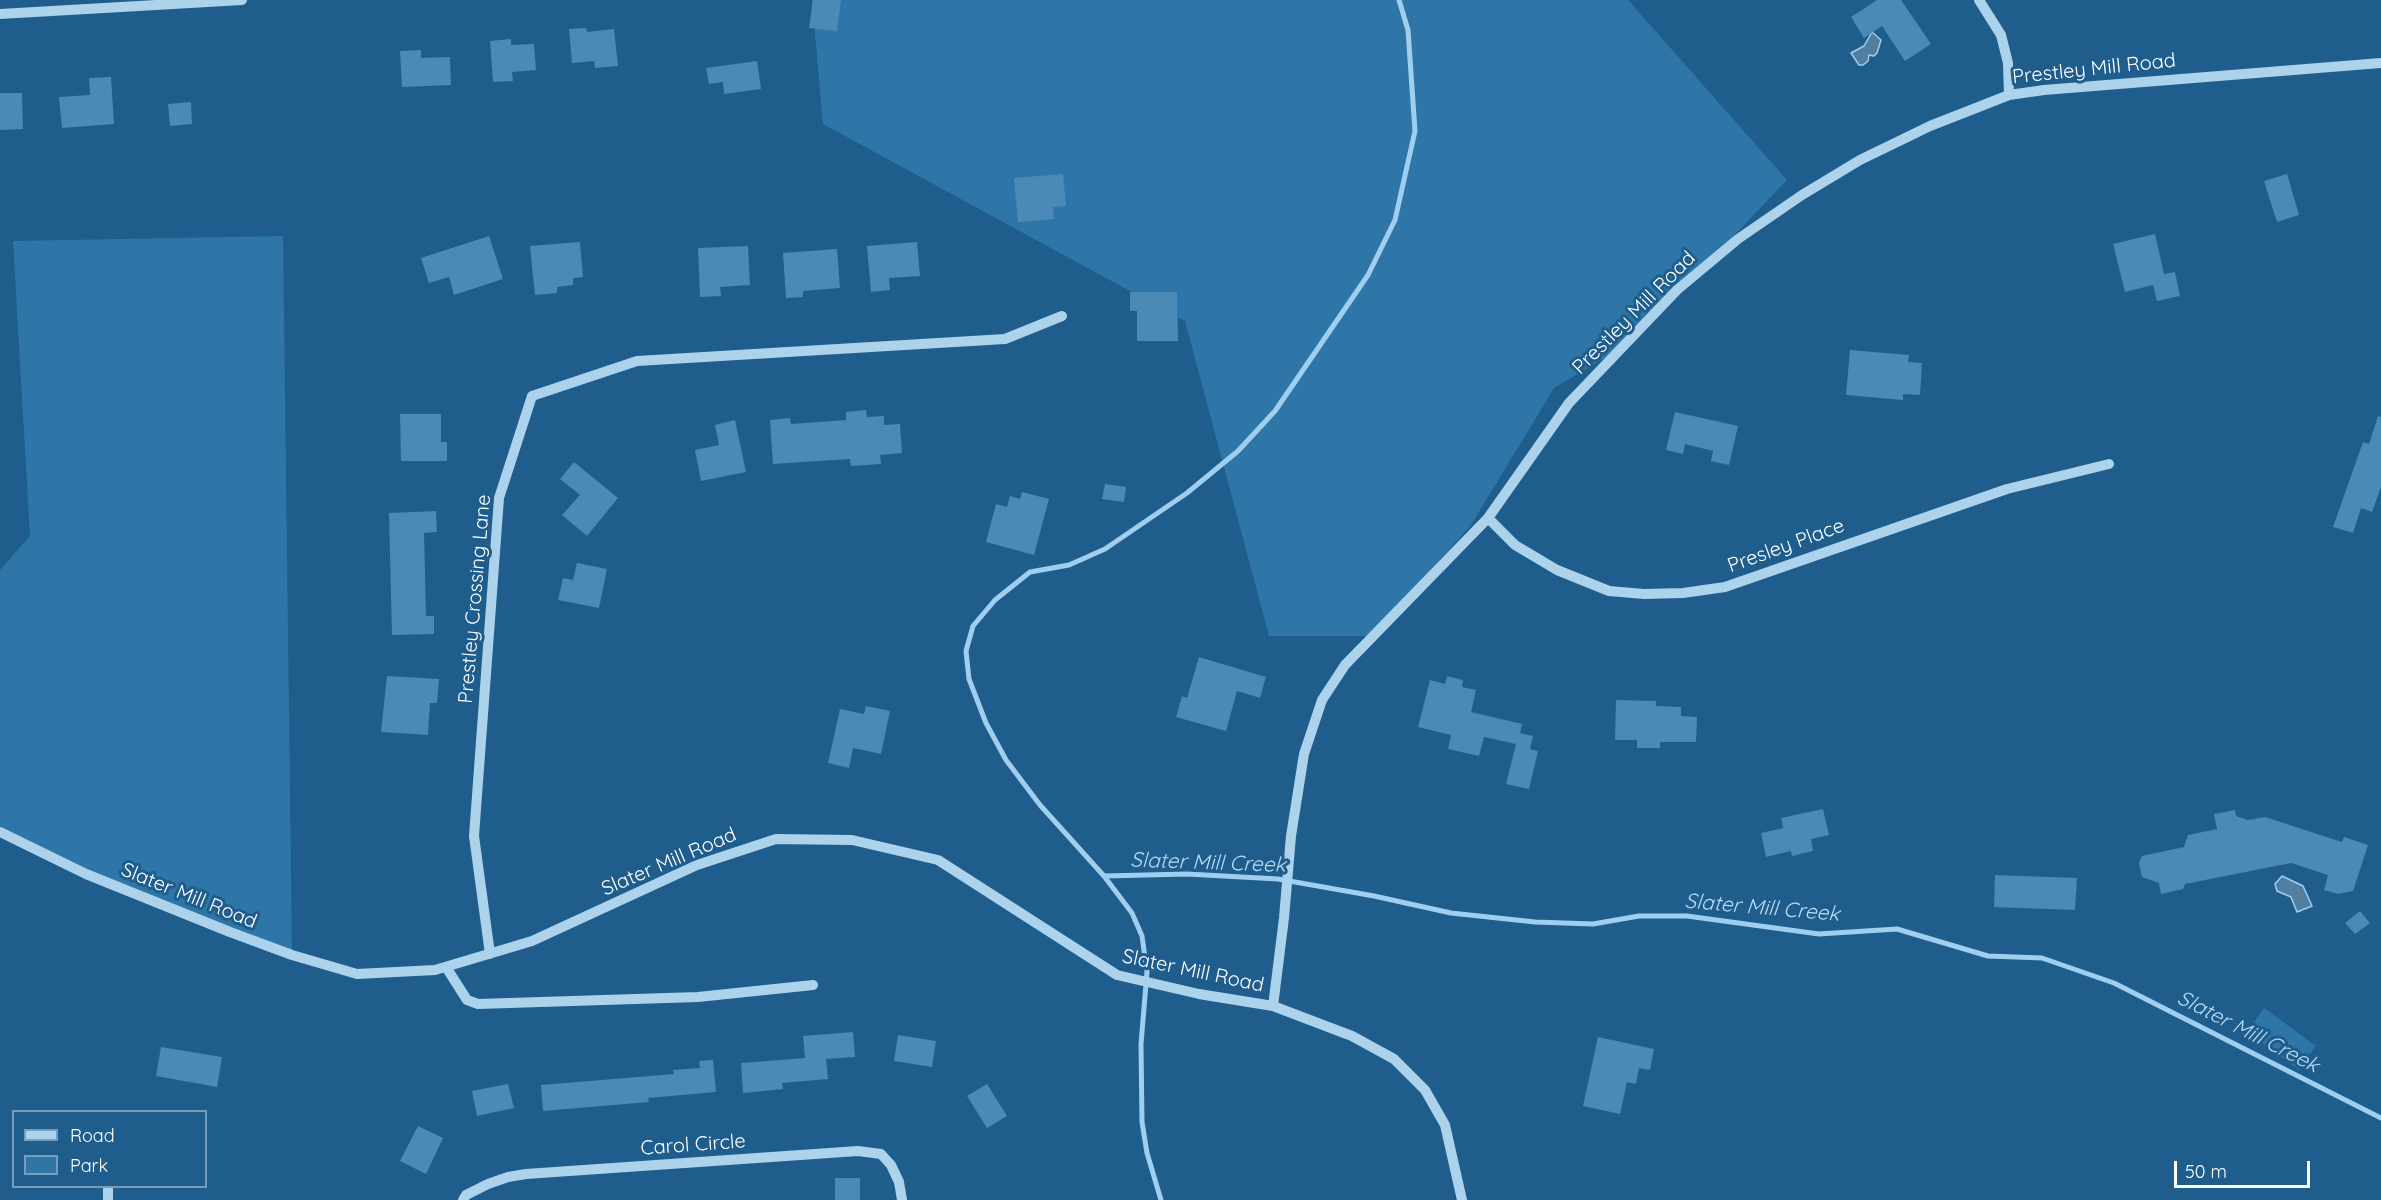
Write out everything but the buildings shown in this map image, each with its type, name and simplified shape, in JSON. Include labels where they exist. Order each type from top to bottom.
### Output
[{"type":"street","points":[[0,14],[242,0]]},
{"type":"street","points":[[1979,0],[2001,35],[2008,63],[2009,95]]},
{"type":"street","name":"Prestley Mill Road","points":[[1273,1006],[1291,836],[1304,754],[1322,700],[1346,665],[1488,518],[1569,403],[1677,290],[1738,239],[1802,195],[1860,160],[1930,126],[2009,95],[2056,88],[2381,63]]},
{"type":"street","name":"Prestley Crossing Lane","points":[[490,954],[474,836],[496,533],[499,498],[532,396],[637,361],[1005,339],[1062,316]]},
{"type":"street","name":"Presley Place","points":[[1488,518],[1515,545],[1557,570],[1609,591],[1644,594],[1683,593],[1725,587],[2007,489],[2109,465]]},
{"type":"street","name":"Slater Mill Road","points":[[0,832],[86,874],[230,932],[292,955],[357,974],[435,970],[532,941],[697,865],[776,839],[852,840],[938,860],[1117,975],[1199,994],[1273,1006],[1352,1036],[1394,1059],[1425,1090],[1445,1125],[1462,1200]]},
{"type":"street","points":[[446,967],[467,1000],[478,1004],[698,997],[813,985]]},
{"type":"street","name":"Carol Circle","points":[[463,1200],[488,1184],[526,1174],[858,1151],[880,1154],[891,1165],[899,1182],[902,1200]]},
{"type":"green space","points":[[812,0],[1628,0],[1787,180],[1632,342],[1554,388],[1471,525],[1372,636],[1269,636],[1185,321],[823,124]]},
{"type":"green space","points":[[283,236],[292,955],[86,874],[0,827],[0,570],[30,536],[13,241]]},
{"type":"green space","points":[[2264,1008],[2316,1046],[2299,1070],[2247,1032]]},
{"type":"shaded area","points":[[1872,32],[1881,40],[1877,53],[1874,56],[1869,55],[1868,61],[1859,65],[1851,53],[1864,46]]},
{"type":"shaded area","points":[[2282,876],[2303,886],[2312,906],[2297,912],[2291,897],[2277,891],[2275,884]]},
{"type":"waterway","points":[[1161,1200],[1147,1153],[1142,1122],[1141,1044],[1147,972],[1142,936],[1132,913],[1104,876],[1040,805],[1006,760],[986,723],[969,679],[966,651],[973,626],[995,600],[1030,572],[1069,565],[1105,549],[1187,493],[1238,451],[1275,411],[1368,275],[1395,220],[1415,131],[1408,30],[1399,0]]},
{"type":"waterway","name":"Slater Mill Creek","points":[[1104,876],[1187,874],[1278,879],[1374,896],[1451,913],[1535,922],[1593,924],[1639,916],[1687,916],[1819,934],[1897,929],[1988,956],[2042,958],[2114,983],[2381,1118]]}]
